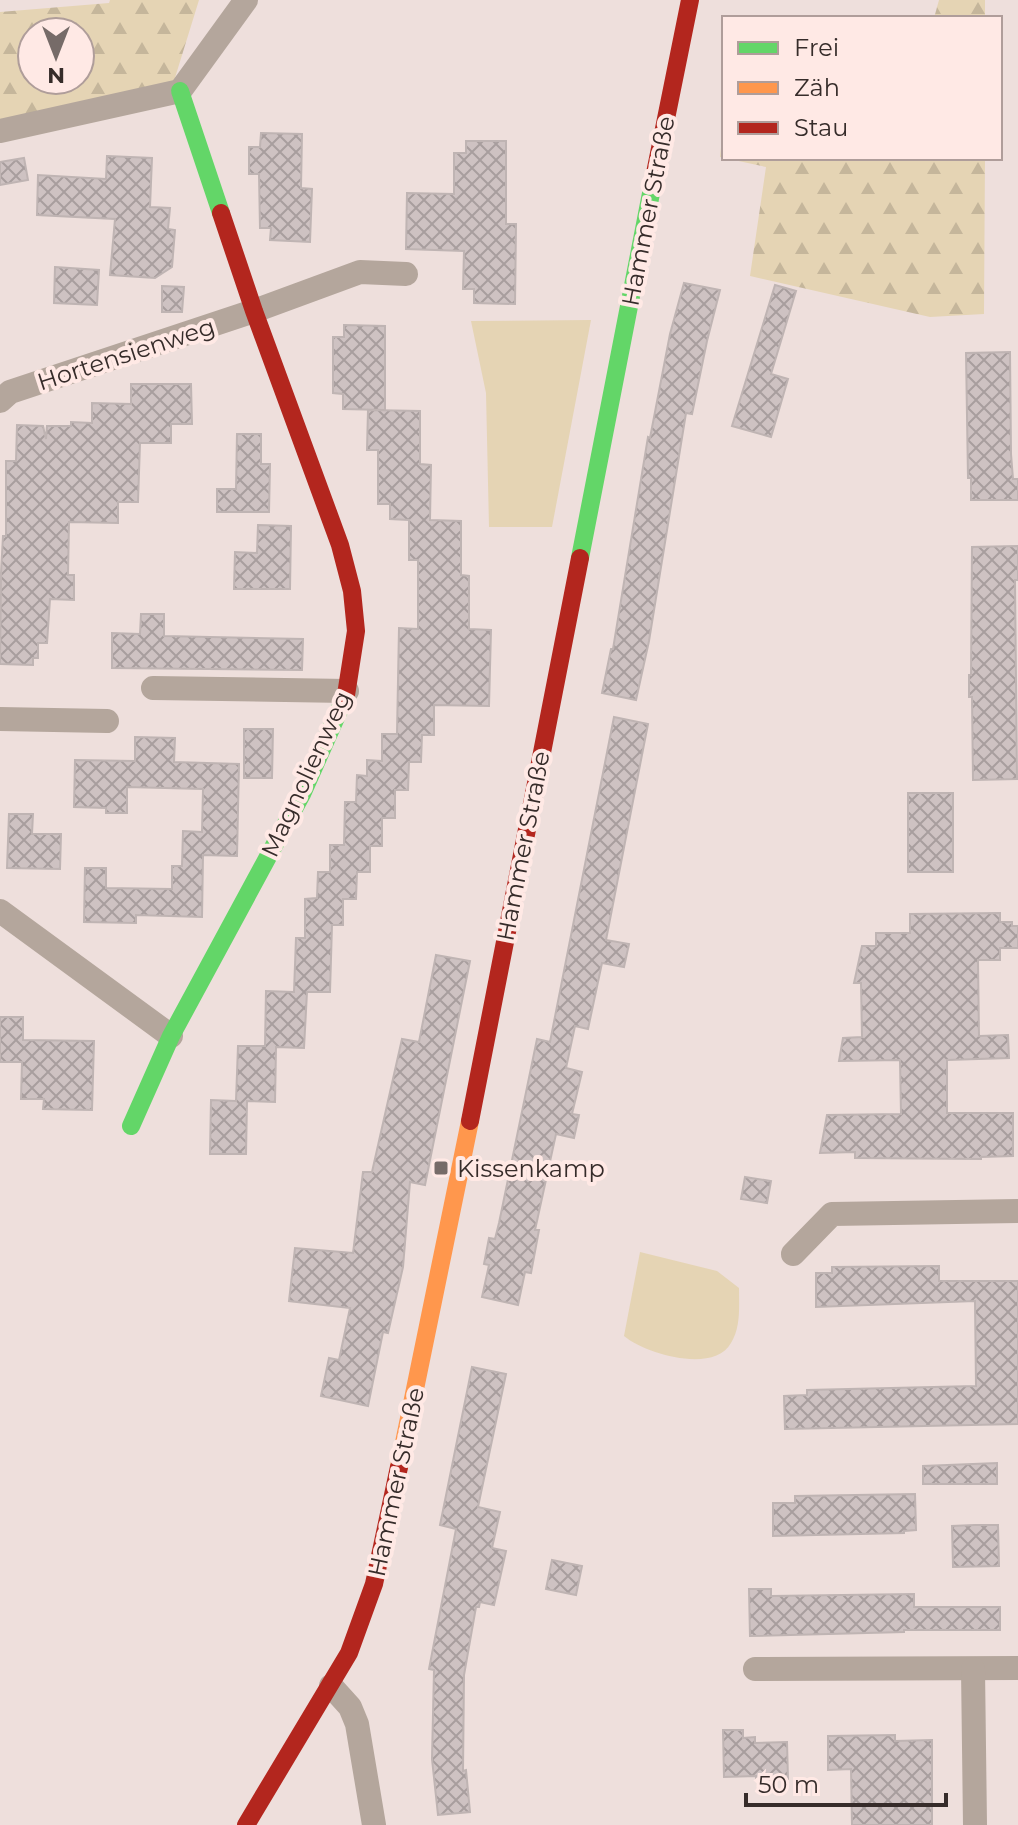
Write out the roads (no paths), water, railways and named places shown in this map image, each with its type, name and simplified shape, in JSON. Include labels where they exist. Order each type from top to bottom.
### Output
[{"type":"main road","name":"Hammer Straße","points":[[246,1825],[349,1653],[374,1584],[391,1512],[690,0]]},
{"type":"main road","name":"Magnolienweg","points":[[131,1126],[171,1036],[302,794],[338,716],[347,691],[356,631],[352,591],[340,545],[254,311],[180,91]]},
{"type":"street","points":[[0,131],[180,91],[246,0]]},
{"type":"street","points":[[254,311],[360,272],[406,274]]},
{"type":"street","name":"Hortensienweg","points":[[0,401],[10,392],[254,311]]},
{"type":"street","points":[[153,688],[347,691]]},
{"type":"street","points":[[0,719],[107,721]]},
{"type":"street","points":[[0,911],[171,1036]]},
{"type":"street","points":[[793,1254],[832,1214],[1018,1211]]},
{"type":"street","points":[[755,1669],[1018,1668]]},
{"type":"street","points":[[973,1669],[975,1825]]},
{"type":"street","points":[[331,1686],[350,1707],[357,1724],[374,1825]]},
{"type":"place","name":"Kissenkamp","points":[[441,1168]]}]
